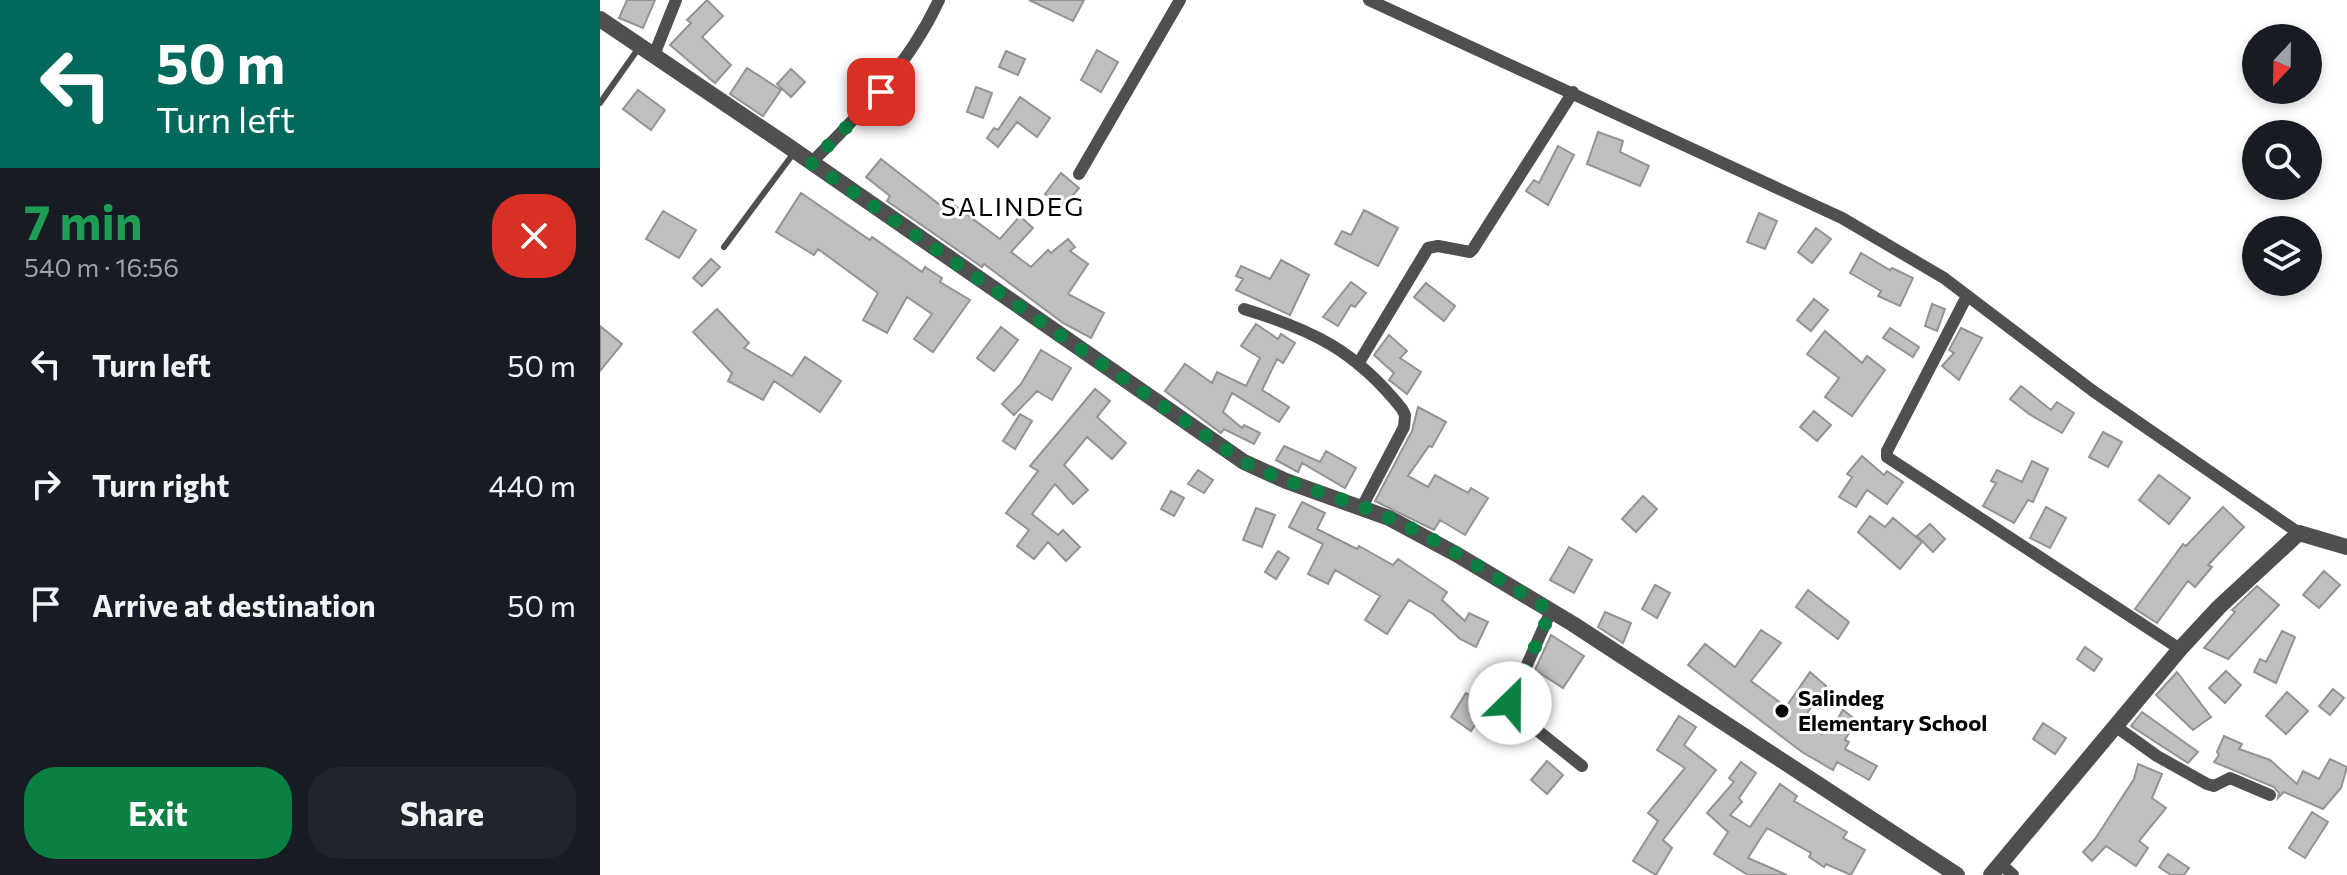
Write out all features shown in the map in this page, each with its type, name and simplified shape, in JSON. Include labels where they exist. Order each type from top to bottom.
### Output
[{"type":"street","points":[[647,50],[676,0]]},
{"type":"street","points":[[811,163],[881,92],[923,34],[939,0]]},
{"type":"street","points":[[1079,174],[1180,0]]},
{"type":"street","points":[[1369,0],[1842,218],[1934,271],[2093,391],[2299,533],[2347,547]]},
{"type":"street","points":[[600,19],[1244,462],[1418,532],[1551,611],[1957,875]]},
{"type":"street","points":[[1358,364],[1428,248],[1438,246],[1470,252],[1473,249],[1573,92]]},
{"type":"street","points":[[1967,296],[1903,417],[1887,457],[2180,649]]},
{"type":"street","points":[[1244,309],[1317,335],[1358,364],[1390,394],[1405,415],[1404,427],[1362,507]]},
{"type":"street","points":[[2002,872],[2115,726],[2180,649],[2219,607],[2299,533]]},
{"type":"street","points":[[1551,611],[1510,703],[1518,715],[1582,766]]},
{"type":"street","points":[[2115,726],[2157,756],[2207,784],[2214,786],[2230,778],[2270,795]]},
{"type":"lane","points":[[600,103],[647,50]]},
{"type":"lane","points":[[724,247],[796,151]]},
{"type":"building","points":[[627,0],[655,0],[643,28],[619,18]]},
{"type":"building","points":[[707,0],[723,16],[702,37],[731,65],[715,83],[670,45],[691,23],[687,20]]},
{"type":"building","points":[[1029,0],[1084,0],[1073,21]]},
{"type":"building","points":[[1097,50],[1118,62],[1101,92],[1081,80]]},
{"type":"building","points":[[1006,51],[1025,59],[1018,75],[999,67]]},
{"type":"building","points":[[747,68],[781,90],[763,116],[730,94]]},
{"type":"building","points":[[791,69],[805,82],[791,97],[777,84]]},
{"type":"building","points":[[976,87],[992,93],[983,118],[967,112]]},
{"type":"building","points":[[638,90],[665,110],[651,130],[623,109]]},
{"type":"building","points":[[1020,97],[1050,118],[1037,137],[1017,122],[998,147],[987,138],[994,128],[998,130]]},
{"type":"building","points":[[1598,132],[1623,141],[1620,152],[1649,166],[1640,186],[1587,164]]},
{"type":"building","points":[[1558,146],[1574,155],[1548,205],[1526,191],[1534,180],[1539,183]]},
{"type":"building","points":[[881,159],[949,212],[954,205],[1000,239],[1020,216],[1033,228],[1011,252],[1031,267],[1048,250],[1051,253],[1068,239],[1075,247],[1070,251],[1088,264],[1068,294],[1104,313],[1091,338],[1063,323],[984,264],[982,267],[887,201],[890,196],[866,177]]},
{"type":"building","points":[[1061,173],[1079,188],[1062,208],[1045,194]]},
{"type":"building","points":[[801,193],[922,272],[925,267],[942,278],[940,282],[970,300],[933,352],[914,339],[932,314],[907,297],[887,333],[863,320],[878,293],[818,249],[814,255],[776,232]]},
{"type":"building","points":[[1364,210],[1398,228],[1378,266],[1335,244],[1342,231],[1351,235]]},
{"type":"building","points":[[663,211],[696,230],[679,258],[646,239]]},
{"type":"building","points":[[1759,213],[1777,221],[1765,249],[1747,242]]},
{"type":"building","points":[[1816,228],[1831,239],[1812,263],[1798,252]]},
{"type":"building","points":[[1861,253],[1890,270],[1892,268],[1913,278],[1900,306],[1878,296],[1881,291],[1850,273]]},
{"type":"building","points":[[711,259],[720,267],[702,286],[693,278]]},
{"type":"building","points":[[1281,260],[1309,275],[1290,315],[1236,290],[1243,279],[1236,276],[1241,266],[1270,279]]},
{"type":"building","points":[[1351,282],[1366,293],[1355,307],[1351,305],[1338,326],[1323,317]]},
{"type":"building","points":[[1426,283],[1455,306],[1444,321],[1414,297]]},
{"type":"building","points":[[1814,299],[1828,310],[1811,331],[1797,320]]},
{"type":"building","points":[[1932,304],[1945,309],[1937,331],[1925,326]]},
{"type":"building","points":[[717,309],[749,343],[744,348],[792,376],[805,357],[841,381],[820,412],[774,381],[763,400],[728,381],[732,373],[693,332]]},
{"type":"building","points":[[1256,324],[1278,339],[1281,334],[1295,343],[1283,363],[1277,359],[1262,390],[1289,407],[1279,422],[1232,393],[1223,412],[1242,428],[1244,425],[1260,433],[1254,444],[1224,429],[1221,433],[1165,391],[1185,364],[1212,383],[1217,372],[1246,386],[1260,358],[1241,346]]},
{"type":"building","points":[[600,326],[622,344],[600,371]]},
{"type":"building","points":[[1001,327],[1018,340],[994,371],[977,358]]},
{"type":"building","points":[[1890,328],[1919,347],[1913,357],[1883,338]]},
{"type":"building","points":[[1961,328],[1982,338],[1959,380],[1942,366],[1954,353],[1949,350]]},
{"type":"building","points":[[1825,331],[1862,363],[1867,356],[1885,370],[1852,416],[1825,397],[1839,378],[1807,354]]},
{"type":"building","points":[[1389,335],[1407,351],[1400,358],[1421,372],[1407,394],[1389,380],[1394,373],[1374,355]]},
{"type":"building","points":[[1041,350],[1071,368],[1052,400],[1037,391],[1014,415],[1002,404],[1021,384]]},
{"type":"building","points":[[2021,386],[2051,410],[2057,402],[2074,413],[2062,433],[2010,399]]},
{"type":"building","points":[[1095,389],[1110,401],[1097,417],[1126,443],[1112,459],[1087,437],[1064,465],[1088,490],[1073,504],[1055,484],[1032,514],[1058,535],[1063,530],[1080,547],[1066,561],[1048,542],[1034,559],[1017,546],[1029,530],[1006,513],[1038,471],[1030,466]]},
{"type":"building","points":[[1418,407],[1446,422],[1432,447],[1429,446],[1408,476],[1428,487],[1435,475],[1468,493],[1471,488],[1488,498],[1465,535],[1440,520],[1434,530],[1375,501],[1412,431]]},
{"type":"building","points":[[1814,411],[1831,425],[1817,441],[1800,427]]},
{"type":"building","points":[[1020,414],[1032,421],[1015,449],[1003,441]]},
{"type":"building","points":[[2103,432],[2122,442],[2108,467],[2089,457]]},
{"type":"building","points":[[1284,446],[1320,462],[1326,451],[1356,468],[1345,488],[1302,463],[1298,472],[1276,460]]},
{"type":"building","points":[[1862,456],[1884,475],[1887,471],[1903,482],[1887,504],[1867,490],[1856,507],[1839,497],[1852,477],[1847,474]]},
{"type":"building","points":[[2032,461],[2048,469],[2033,502],[2028,500],[2014,523],[1983,506],[1996,483],[1991,481],[1997,470],[2022,482]]},
{"type":"building","points":[[1198,470],[1213,480],[1204,493],[1188,484]]},
{"type":"building","points":[[2159,475],[2190,498],[2169,524],[2139,500]]},
{"type":"building","points":[[1171,491],[1184,498],[1174,516],[1161,509]]},
{"type":"building","points":[[1643,496],[1657,509],[1636,532],[1622,519]]},
{"type":"building","points":[[1302,502],[1325,513],[1317,529],[1357,549],[1359,546],[1393,565],[1398,559],[1447,592],[1442,600],[1465,621],[1469,613],[1488,622],[1476,647],[1460,639],[1433,614],[1409,600],[1387,634],[1365,620],[1380,596],[1335,570],[1328,584],[1308,574],[1323,544],[1289,527]]},
{"type":"building","points":[[2046,507],[2066,518],[2050,548],[2030,538]]},
{"type":"building","points":[[2223,507],[2244,527],[2208,565],[2212,567],[2195,587],[2188,581],[2157,623],[2135,609],[2183,544],[2186,546]]},
{"type":"building","points":[[1256,508],[1275,515],[1262,547],[1243,540]]},
{"type":"building","points":[[1870,516],[1885,527],[1893,518],[1922,542],[1900,569],[1858,532]]},
{"type":"building","points":[[1930,524],[1945,539],[1933,552],[1917,536]]},
{"type":"building","points":[[1569,547],[1592,560],[1574,593],[1550,580]]},
{"type":"building","points":[[1278,551],[1289,558],[1276,579],[1265,572]]},
{"type":"building","points":[[2324,571],[2340,585],[2319,608],[2303,595]]},
{"type":"building","points":[[1655,585],[1670,593],[1657,618],[1642,609]]},
{"type":"building","points":[[2257,586],[2279,605],[2228,659],[2204,648],[2235,612],[2232,610]]},
{"type":"building","points":[[1808,590],[1849,622],[1838,639],[1796,607]]},
{"type":"building","points":[[1605,612],[1631,623],[1623,643],[1598,627]]},
{"type":"building","points":[[1761,630],[1781,643],[1751,681],[1786,707],[1810,672],[1826,686],[1803,719],[1822,734],[1825,728],[1830,731],[1843,710],[1856,720],[1845,740],[1849,742],[1845,749],[1877,766],[1869,780],[1837,762],[1833,770],[1802,752],[1688,665],[1705,644],[1735,667]]},
{"type":"building","points":[[2282,631],[2295,637],[2276,683],[2254,672],[2260,659],[2266,662]]},
{"type":"building","points":[[1551,635],[1584,656],[1563,688],[1535,670]]},
{"type":"building","points":[[2085,647],[2102,659],[2094,671],[2077,659]]},
{"type":"building","points":[[2226,671],[2241,685],[2225,703],[2209,688]]},
{"type":"building","points":[[2177,672],[2211,717],[2193,730],[2156,695]]},
{"type":"building","points":[[1527,688],[1550,701],[1539,720],[1520,702]]},
{"type":"building","points":[[2333,689],[2344,698],[2330,715],[2319,706]]},
{"type":"building","points":[[2287,692],[2308,711],[2286,734],[2266,716]]},
{"type":"building","points":[[1466,693],[1487,707],[1471,731],[1451,717]]},
{"type":"building","points":[[2142,712],[2198,752],[2188,763],[2131,726]]},
{"type":"building","points":[[1679,716],[1696,727],[1684,745],[1716,770],[1663,840],[1672,848],[1656,875],[1633,861],[1658,821],[1648,813],[1685,768],[1657,750]]},
{"type":"building","points":[[2043,723],[2066,738],[2055,754],[2033,739]]},
{"type":"building","points":[[2224,736],[2242,744],[2239,749],[2270,760],[2297,784],[2303,771],[2319,779],[2330,759],[2347,767],[2341,788],[2323,809],[2284,792],[2278,798],[2279,793],[2274,787],[2214,762]]},
{"type":"building","points":[[1547,761],[1563,775],[1547,794],[1531,780]]},
{"type":"building","points":[[1741,762],[1756,773],[1739,798],[1742,802],[1730,815],[1750,827],[1780,784],[1797,796],[1794,801],[1847,832],[1843,838],[1865,850],[1851,875],[1826,864],[1824,867],[1809,857],[1811,853],[1767,828],[1748,858],[1787,875],[1748,875],[1714,854],[1728,832],[1707,813],[1734,782],[1729,778]]},
{"type":"building","points":[[2138,764],[2162,774],[2152,798],[2166,808],[2139,841],[2148,848],[2136,866],[2106,846],[2092,861],[2083,852],[2134,779]]},
{"type":"building","points":[[2312,812],[2328,822],[2305,858],[2289,848]]},
{"type":"building","points":[[2168,854],[2189,868],[2184,875],[2171,875],[2159,867]]},
{"type":"place","name":"Salindeg Elementary School","points":[[1782,711]]},
{"type":"district","name":"SALINDEG","points":[[1013,207]]},
{"type":"route","points":[[881,92],[811,163],[1244,462],[1264,473],[1362,507],[1418,532],[1551,611],[1510,703]]}]
